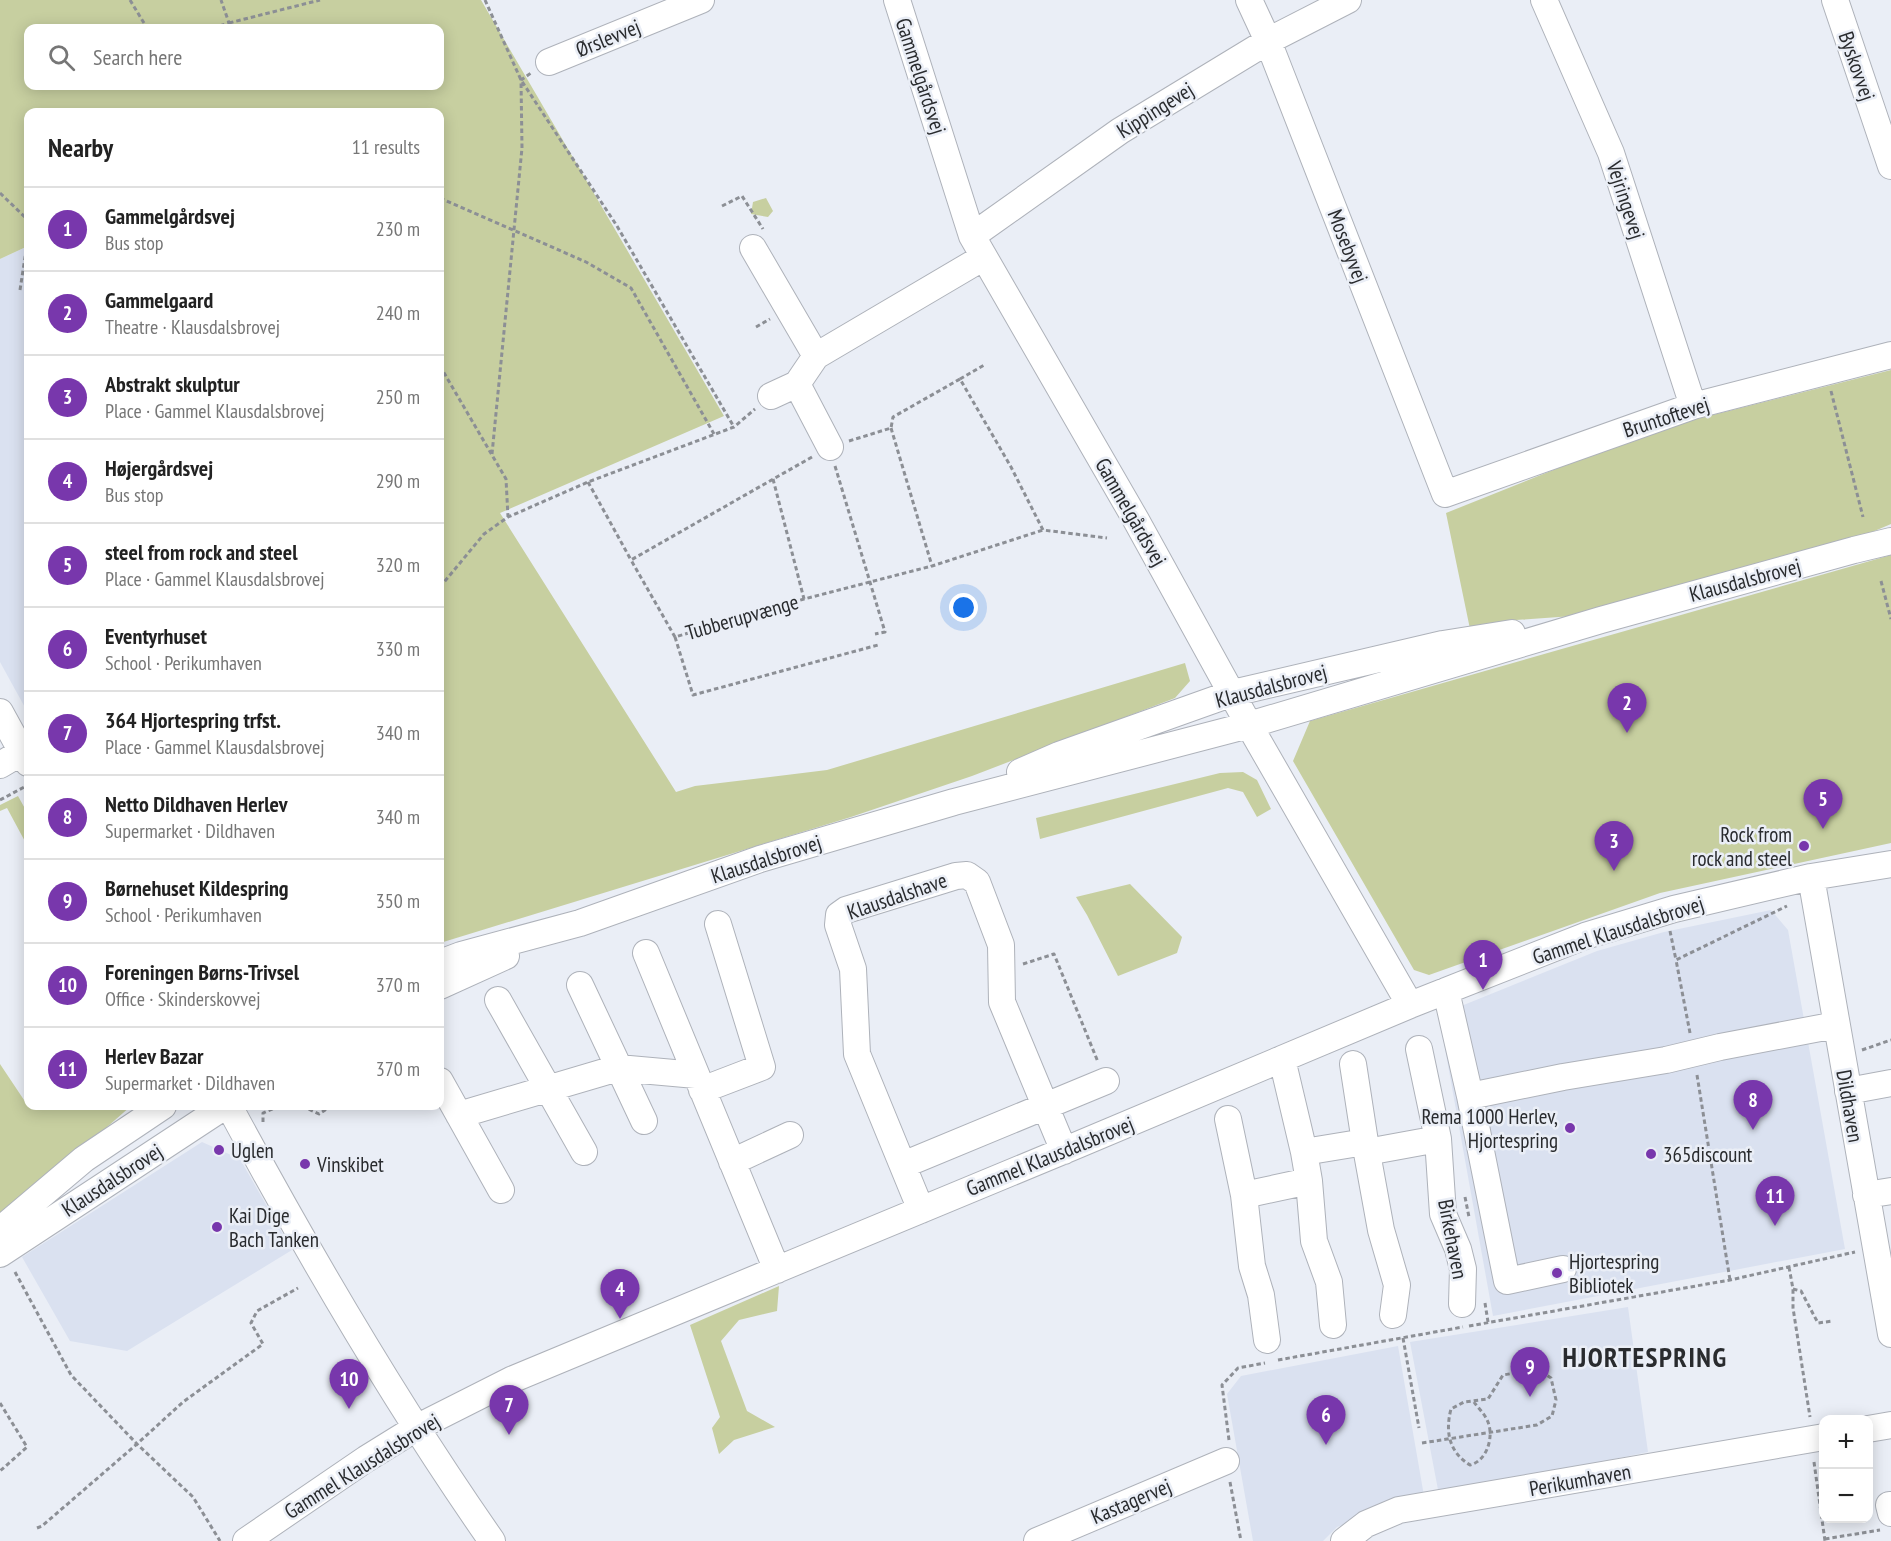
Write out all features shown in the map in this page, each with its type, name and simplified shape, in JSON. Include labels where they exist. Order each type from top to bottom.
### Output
[{"type":"street","name":"Ørslevvej","points":[[549,62],[701,0]]},
{"type":"street","name":"Gammelgårdsvej","points":[[897,0],[978,247],[1410,1005]]},
{"type":"street","name":"Mosebyvej","points":[[1249,0],[1268,40],[1445,494]]},
{"type":"street","name":"Kippingevej","points":[[978,247],[1120,131],[1268,40],[1348,0]]},
{"type":"street","name":"Vejringevej","points":[[1544,0],[1611,153],[1693,406]]},
{"type":"street","name":"Byskovvej","points":[[1835,0],[1891,166]]},
{"type":"street","points":[[771,396],[797,384],[816,356],[978,247]]},
{"type":"street","points":[[753,248],[816,356]]},
{"type":"street","name":"Bruntoftevej","points":[[1445,494],[1693,406],[1891,355]]},
{"type":"street","points":[[797,384],[830,447]]},
{"type":"street","name":"Klausdalsbrovej","points":[[1854,550],[1891,533]]},
{"type":"street","name":"Klausdalsbrovej","points":[[444,961],[580,922],[760,858],[954,802],[1249,725],[1601,620],[1891,541]]},
{"type":"street","name":"Klausdalsbrovej","points":[[954,802],[1059,755],[1233,693],[1443,644],[1601,620]]},
{"type":"street","points":[[0,712],[24,754]]},
{"type":"street","points":[[0,765],[24,758]]},
{"type":"street","name":"Gammel Klausdalsbrovej","points":[[257,1538],[366,1459],[416,1428],[511,1380],[1410,1005],[1585,936],[1665,912],[1812,885],[1891,864]]},
{"type":"street","name":"Klausdalshave","points":[[921,1210],[857,1054],[853,969],[838,925],[839,915],[846,910],[956,876],[967,875],[977,882],[1000,945],[1002,1002],[1064,1151]]},
{"type":"street","name":"Dildhaven","points":[[1812,885],[1848,1091],[1879,1193],[1891,1334]]},
{"type":"street","name":"Klausdalsbrovej","points":[[444,984],[580,922]]},
{"type":"street","points":[[459,1115],[618,1068],[699,1082],[762,1067],[718,924]]},
{"type":"street","points":[[646,952],[777,1270]]},
{"type":"street","points":[[580,985],[644,1121]]},
{"type":"street","points":[[1446,991],[1470,1096],[1507,1281],[1563,1269]]},
{"type":"street","points":[[498,1000],[584,1152]]},
{"type":"street","points":[[1470,1096],[1694,1054],[1838,1037]]},
{"type":"street","name":"Birkehaven","points":[[1419,1049],[1438,1138],[1443,1214],[1458,1249],[1463,1269],[1462,1304]]},
{"type":"street","points":[[1282,1059],[1304,1152],[1314,1241],[1329,1282],[1333,1326]]},
{"type":"street","points":[[1353,1064],[1381,1230],[1397,1285],[1398,1326]]},
{"type":"street","points":[[903,1166],[1106,1081]]},
{"type":"street","points":[[1848,1091],[1891,1083]]},
{"type":"street","points":[[444,1088],[501,1190]]},
{"type":"street","name":"Klausdalsbrovej","points":[[0,1230],[84,1159],[157,1110]]},
{"type":"street","name":"Klausdalsbrovej","points":[[7,1263],[221,1110]]},
{"type":"street","points":[[229,1110],[306,1247],[416,1428],[492,1541]]},
{"type":"street","points":[[1228,1119],[1244,1195],[1252,1266],[1262,1295],[1267,1340]]},
{"type":"street","points":[[732,1162],[790,1135]]},
{"type":"street","points":[[1304,1152],[1438,1138]]},
{"type":"street","points":[[1244,1195],[1309,1181]]},
{"type":"street","points":[[1873,1428],[1891,1425]]},
{"type":"street","name":"Perikumhaven","points":[[1344,1541],[1366,1524],[1399,1510],[1816,1440]]},
{"type":"street","name":"Kastagervej","points":[[1037,1541],[1226,1461]]},
{"type":"path","points":[[130,0],[145,24]]},
{"type":"path","points":[[221,0],[229,23]]},
{"type":"path","points":[[226,24],[320,0]]},
{"type":"path","points":[[485,0],[521,80],[617,226],[734,427]]},
{"type":"path","points":[[521,80],[549,62]]},
{"type":"path","points":[[492,454],[522,148],[521,80]]},
{"type":"path","points":[[0,193],[24,216]]},
{"type":"path","points":[[722,206],[742,196],[752,215],[762,226],[764,235],[753,248]]},
{"type":"path","points":[[444,200],[586,262],[631,288],[714,434]]},
{"type":"path","points":[[20,290],[24,264]]},
{"type":"path","points":[[932,566],[891,428],[893,417],[986,364]]},
{"type":"path","points":[[1826,372],[1863,517]]},
{"type":"path","points":[[444,373],[507,479],[508,517]]},
{"type":"path","points":[[960,379],[1011,467],[1043,530],[1107,538]]},
{"type":"path","points":[[444,582],[484,534],[508,517],[588,482],[734,427],[771,396]]},
{"type":"path","points":[[632,560],[772,478],[830,447],[891,428]]},
{"type":"path","points":[[830,447],[885,632],[875,634]]},
{"type":"path","points":[[772,478],[804,599]]},
{"type":"path","name":"Tubberupvænge","points":[[588,482],[675,637],[804,599],[932,566],[1043,530]]},
{"type":"path","points":[[1881,581],[1891,619]]},
{"type":"path","points":[[675,637],[693,695],[878,645]]},
{"type":"path","points":[[0,800],[24,787]]},
{"type":"path","points":[[1676,960],[1812,885]]},
{"type":"path","points":[[1665,912],[1694,1054],[1730,1280]]},
{"type":"path","points":[[1001,972],[1054,954],[1106,1081]]},
{"type":"path","points":[[1838,1037],[1864,1050],[1891,1040]]},
{"type":"path","points":[[310,1110],[319,1114],[325,1110]]},
{"type":"path","points":[[1241,1541],[1226,1461],[1230,1443],[1222,1385],[1238,1368],[1398,1326],[1730,1280],[1865,1250]]},
{"type":"path","points":[[7,1263],[71,1375],[137,1444],[193,1497],[220,1541]]},
{"type":"path","points":[[1789,1267],[1793,1289],[1793,1308],[1816,1440],[1825,1540],[1887,1516]]},
{"type":"path","points":[[37,1528],[183,1402],[263,1344],[251,1323],[257,1311],[298,1288]]},
{"type":"path","points":[[1793,1289],[1802,1291],[1818,1323],[1833,1321]]},
{"type":"path","points":[[1398,1326],[1419,1428]]},
{"type":"path","points":[[1422,1443],[1450,1439],[1491,1432],[1537,1425],[1552,1416],[1556,1400],[1551,1378],[1538,1369],[1503,1375],[1488,1399],[1464,1402],[1451,1408],[1448,1422],[1450,1439],[1454,1452],[1470,1465],[1478,1463],[1485,1454],[1491,1432],[1487,1420],[1474,1401]]},
{"type":"path","points":[[0,1403],[27,1447],[0,1471]]},
{"type":"shaded area","points":[[24,248],[24,706],[0,662],[0,259]]},
{"type":"shaded area","points":[[1771,910],[1788,930],[1845,1249],[1493,1316],[1439,1015],[1597,951],[1664,932]]},
{"type":"shaded area","points":[[202,1142],[240,1159],[292,1250],[127,1351],[70,1341],[22,1257]]},
{"type":"shaded area","points":[[1628,1307],[1648,1452],[1439,1495],[1410,1342]]},
{"type":"shaded area","points":[[1398,1346],[1424,1496],[1337,1527],[1323,1541],[1253,1541],[1227,1394],[1241,1376]]},
{"type":"green space","points":[[0,0],[481,0],[724,416],[500,513],[676,792],[695,786],[827,770],[1185,663],[1190,681],[1175,698],[972,776],[851,817],[444,942],[444,108],[24,108],[24,248],[0,259]]},
{"type":"green space","points":[[766,198],[773,211],[768,217],[751,214],[753,202]]},
{"type":"green space","points":[[1891,370],[1891,524],[1844,544],[1587,615],[1502,621],[1470,629],[1446,513],[1653,430]]},
{"type":"green space","points":[[1891,555],[1891,843],[1660,893],[1429,975],[1414,970],[1293,761],[1310,721]]},
{"type":"green space","points":[[1243,772],[1257,780],[1271,809],[1257,817],[1243,792],[1228,788],[1040,839],[1036,818],[1220,773]]},
{"type":"green space","points":[[18,796],[24,807],[24,840],[7,808],[0,811],[0,805]]},
{"type":"green space","points":[[1130,884],[1182,937],[1177,953],[1118,976],[1076,897]]},
{"type":"green space","points":[[0,1064],[24,1100],[24,1110],[126,1110],[0,1221]]},
{"type":"green space","points":[[779,1286],[777,1311],[739,1320],[721,1341],[747,1411],[775,1427],[734,1440],[719,1454],[712,1428],[720,1417],[690,1325]]},
{"type":"place","name":"Gammelgaard","points":[[1627,733]]},
{"type":"place","name":"steel from rock and steel","points":[[1823,829]]},
{"type":"place","name":"Rock from rock and steel","points":[[1804,846]]},
{"type":"place","name":"Abstrakt skulptur","points":[[1614,871]]},
{"type":"place","name":"Gammelgårdsvej","points":[[1483,990]]},
{"type":"place","name":"Rema 1000 Herlev, Hjortespring","points":[[1570,1128]]},
{"type":"place","name":"Netto Dildhaven Herlev","points":[[1753,1130]]},
{"type":"place","name":"Uglen","points":[[219,1150]]},
{"type":"place","name":"365discount","points":[[1651,1154]]},
{"type":"place","name":"Vinskibet","points":[[305,1164]]},
{"type":"place","name":"Herlev Bazar","points":[[1775,1226]]},
{"type":"place","name":"Kai Dige Bach Tanken","points":[[217,1227]]},
{"type":"place","name":"Hjortespring Bibliotek","points":[[1557,1273]]},
{"type":"place","name":"Højergårdsvej","points":[[620,1319]]},
{"type":"place","name":"Børnehuset Kildespring","points":[[1530,1397]]},
{"type":"place","name":"Foreningen Børns-Trivsel","points":[[349,1409]]},
{"type":"place","name":"364 Hjortespring trfst.","points":[[509,1435]]},
{"type":"place","name":"Eventyrhuset","points":[[1326,1445]]},
{"type":"district","name":"HJORTESPRING","points":[[1645,1357]]}]
